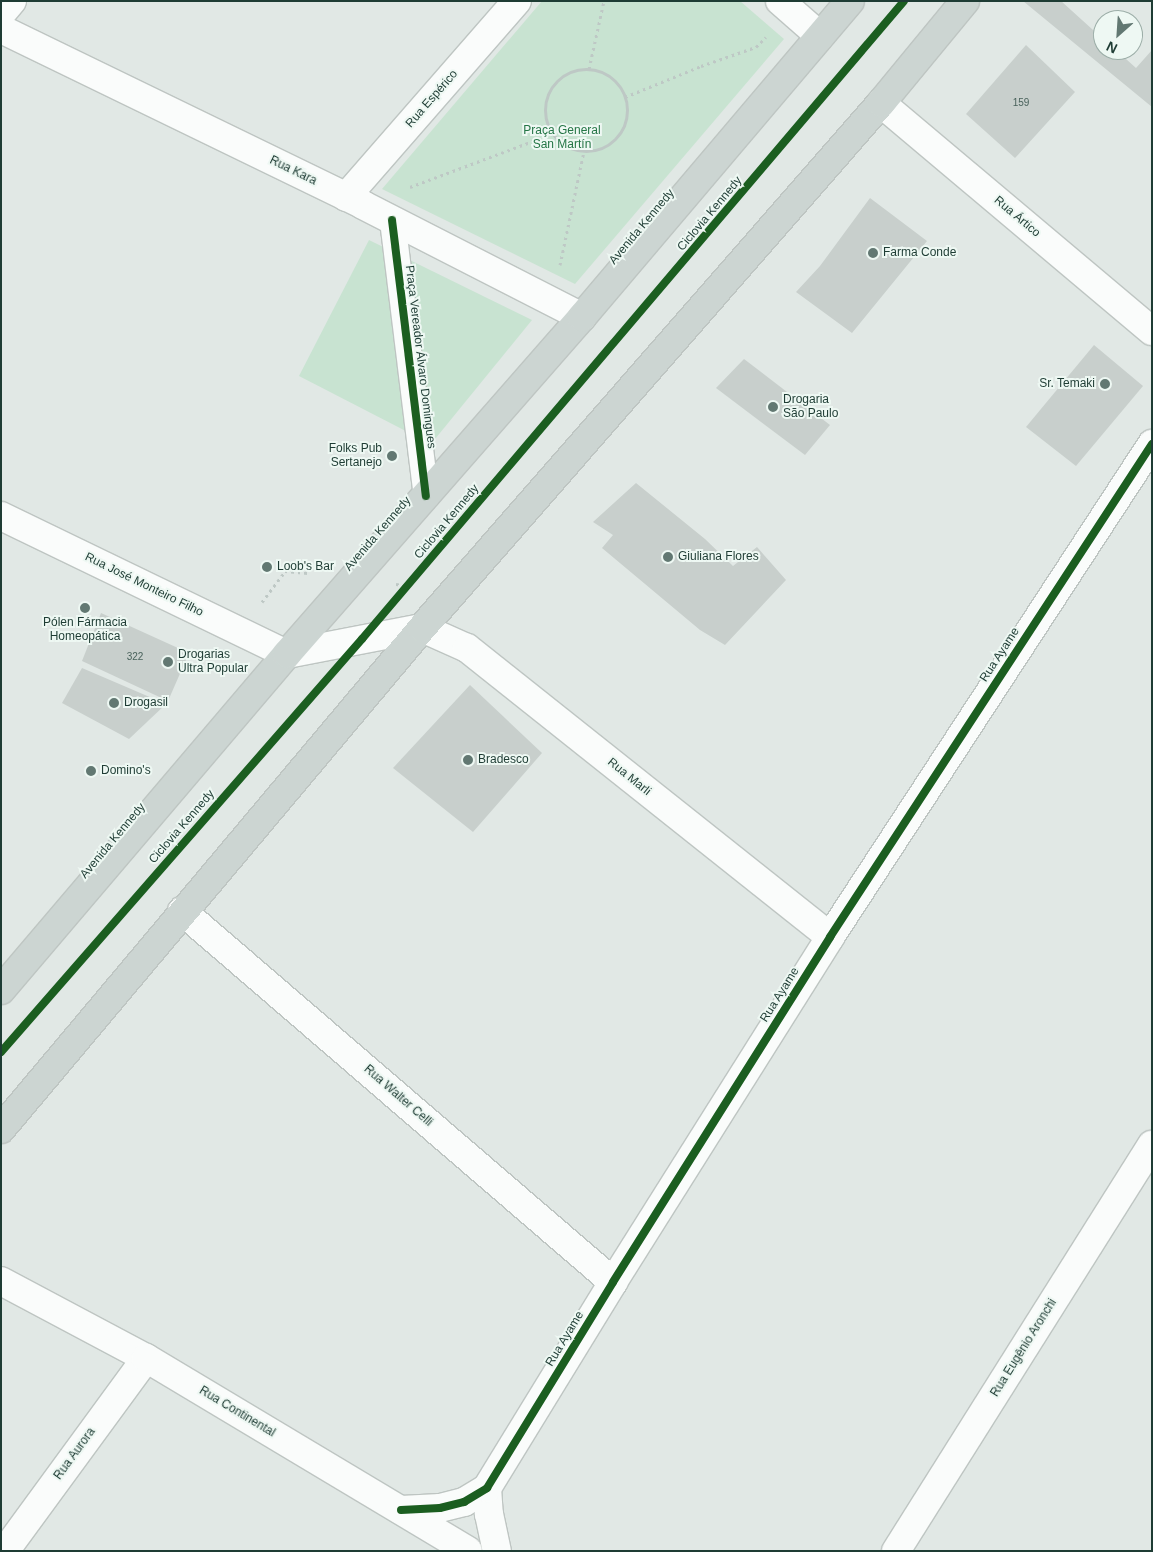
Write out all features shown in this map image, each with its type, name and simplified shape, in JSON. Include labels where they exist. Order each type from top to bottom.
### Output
[{"type":"main road","name":"Avenida Kennedy","points":[[1,990],[287,654],[582,317],[850,1]]},
{"type":"main road","points":[[1,1129],[182,911],[422,628],[882,103],[965,1]]},
{"type":"street","points":[[1,14],[12,1]]},
{"type":"street","name":"Rua Espérico","points":[[355,201],[517,1]]},
{"type":"street","points":[[785,6],[820,36]]},
{"type":"street","name":"Rua Kara","points":[[1,29],[355,201],[582,317]]},
{"type":"street","name":"Rua Ártico","points":[[882,103],[1152,331]]},
{"type":"street","name":"Rua Ayame","points":[[401,1510],[440,1508],[464,1502],[487,1488],[613,1282],[830,937],[1152,444]]},
{"type":"street","name":"Rua José Monteiro Filho","points":[[1,516],[287,654]]},
{"type":"street","points":[[287,654],[422,628]]},
{"type":"street","name":"Rua Marli","points":[[422,628],[467,648],[830,937]]},
{"type":"street","name":"Rua Walter Celli","points":[[182,911],[613,1282]]},
{"type":"street","name":"Rua Eugênio Aronchi","points":[[896,1551],[1152,1146]]},
{"type":"street","name":"Rua Continental","points":[[1,1281],[146,1358],[468,1551]]},
{"type":"street","name":"Rua Aurora","points":[[5,1551],[146,1358]]},
{"type":"street","points":[[487,1488],[489,1514],[497,1551]]},
{"type":"lane","name":"Praça Vereador Álvaro Domingues","points":[[392,220],[426,496]]},
{"type":"path","points":[[590,69],[604,1]]},
{"type":"path","points":[[625,97],[701,66],[756,47],[785,6]]},
{"type":"path","points":[[590,69],[612,77],[625,97],[627,120],[615,140],[594,152],[570,149],[552,134],[544,112],[550,89],[566,73],[590,69]]},
{"type":"path","points":[[355,201],[552,134]]},
{"type":"path","points":[[553,302],[584,151]]},
{"type":"green space","name":"Praça General San Martín","points":[[542,1],[740,1],[784,39],[575,284],[382,189]]},
{"type":"green space","points":[[369,240],[532,320],[431,444],[299,376]]},
{"type":"building","points":[[1023,1],[1061,1],[1093,30],[1093,59]]},
{"type":"building","points":[[1026,45],[1075,92],[1015,158],[966,114]]},
{"type":"building","points":[[1152,50],[1152,107],[1095,60],[1127,60],[1136,68]]},
{"type":"building","name":"Farma Conde","points":[[870,198],[927,241],[852,333],[796,292],[820,266]]},
{"type":"building","points":[[1094,345],[1143,386],[1076,466],[1026,427]]},
{"type":"building","name":"Drogaria São Paulo","points":[[744,359],[830,425],[805,455],[716,388]]},
{"type":"building","name":"Giuliana Flores","points":[[636,483],[705,539],[733,566],[757,547],[786,580],[725,645],[700,630],[602,548],[613,535],[593,522]]},
{"type":"building","points":[[101,613],[189,653],[168,701],[82,661]]},
{"type":"building","name":"Drogasil","points":[[82,668],[166,704],[129,739],[62,703]]},
{"type":"building","name":"Bradesco","points":[[470,685],[542,753],[473,832],[393,768]]},
{"type":"cycle path","name":"Ciclovia Kennedy","points":[[1,1052],[362,639],[904,1]]},
{"type":"cycle path","points":[[392,220],[426,496]]},
{"type":"cycle path","points":[[401,1510],[440,1508],[464,1502],[487,1488],[613,1282],[830,937],[1152,444]]},
{"type":"place","name":"Farma Conde","points":[[873,253]]},
{"type":"place","name":"Sr. Temaki","points":[[1105,384]]},
{"type":"place","name":"Drogaria São Paulo","points":[[773,407]]},
{"type":"place","name":"Folks Pub Sertanejo","points":[[392,456]]},
{"type":"place","name":"Giuliana Flores","points":[[668,557]]},
{"type":"place","name":"Loob's Bar","points":[[267,567]]},
{"type":"place","name":"Pólen Fármacia Homeopática","points":[[85,608]]},
{"type":"place","name":"Drogarias Ultra Popular","points":[[168,662]]},
{"type":"place","name":"Drogasil","points":[[114,703]]},
{"type":"place","name":"Bradesco","points":[[468,760]]},
{"type":"place","name":"Domino's","points":[[91,771]]}]
